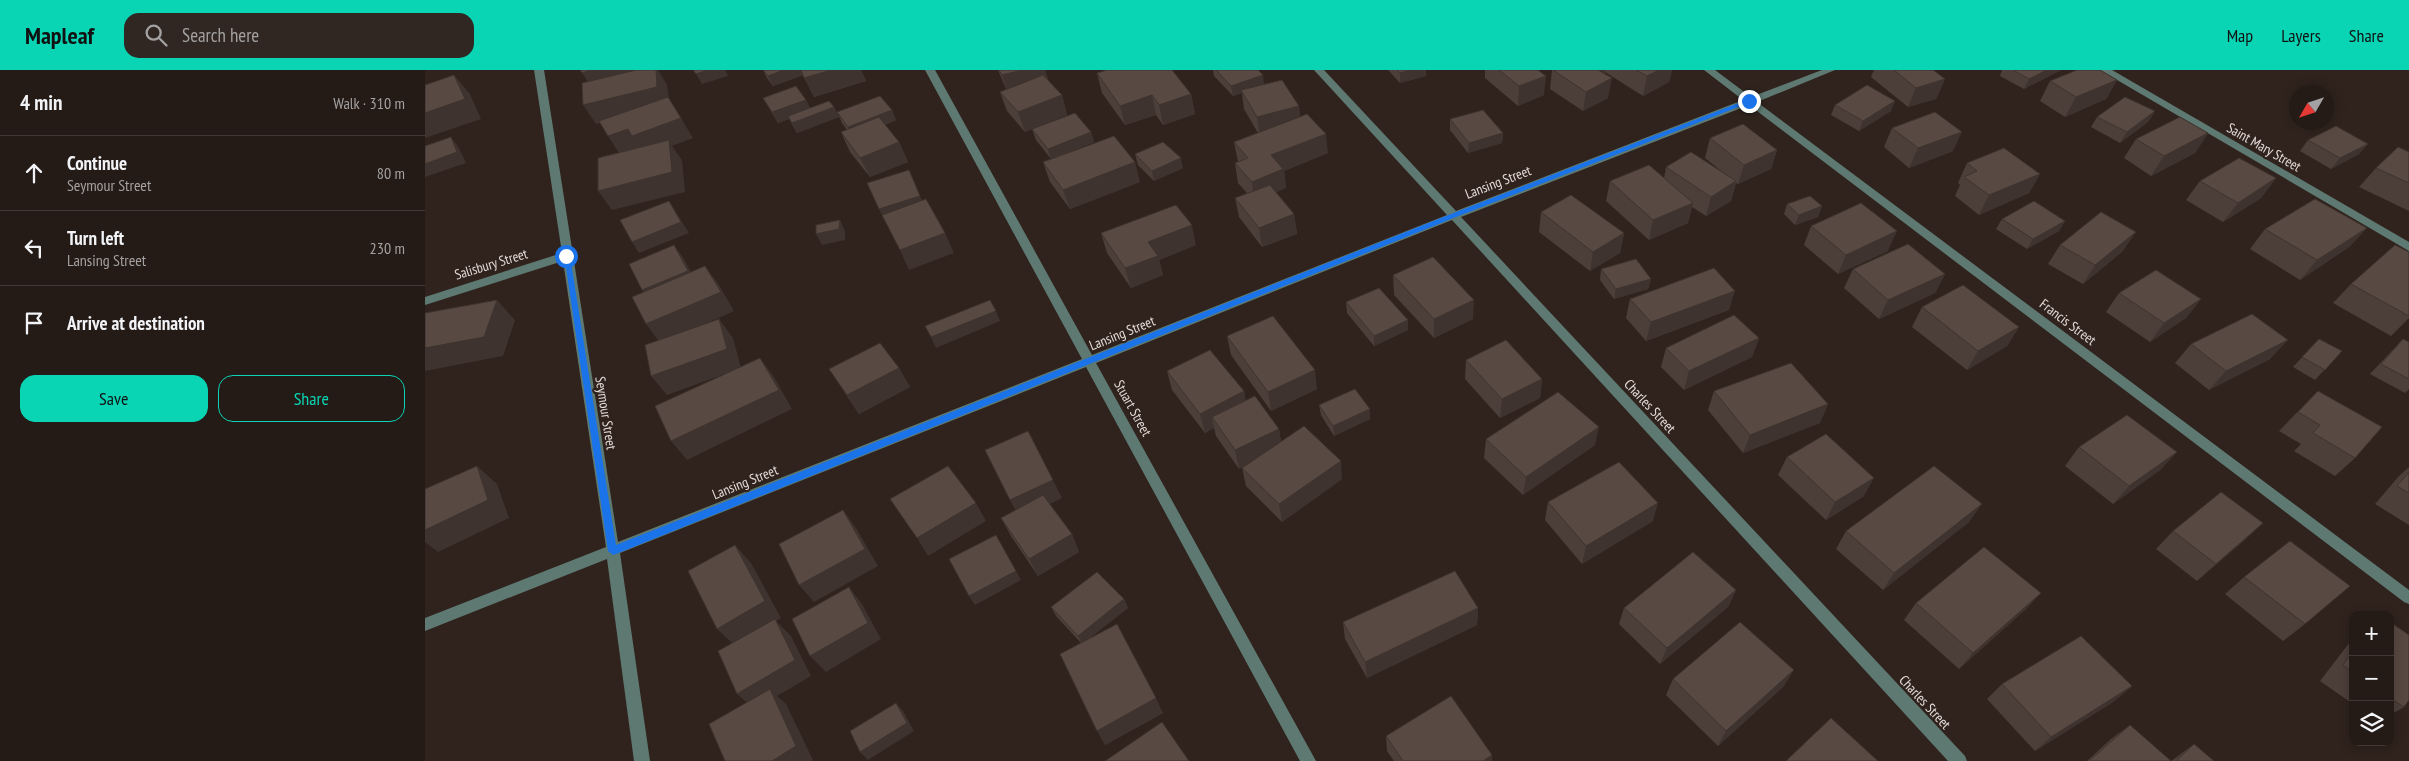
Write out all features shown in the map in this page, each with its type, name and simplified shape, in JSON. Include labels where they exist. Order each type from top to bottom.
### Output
[{"type":"street","name":"Seymour Street","points":[[539,70],[566,256],[613,551],[642,761]]},
{"type":"street","name":"Stuart Street","points":[[930,70],[1308,761]]},
{"type":"street","name":"Charles Street","points":[[1319,70],[1959,761]]},
{"type":"street","name":"Francis Street","points":[[1709,70],[2409,598]]},
{"type":"street","name":"Lansing Street","points":[[425,625],[1091,362],[1453,216],[1830,70]]},
{"type":"street","name":"Saint Mary Street","points":[[2105,70],[2409,247]]},
{"type":"street","name":"Salisbury Street","points":[[425,301],[566,256]]},
{"type":"building","points":[[580,70],[591,70],[582,73]]},
{"type":"building","points":[[636,70],[656,70],[657,87],[583,105],[582,83]]},
{"type":"building","points":[[693,70],[708,70],[696,74]]},
{"type":"building","points":[[763,70],[784,70],[768,76]]},
{"type":"building","points":[[801,70],[831,70],[804,78]]},
{"type":"building","points":[[999,70],[1023,70],[1002,75]]},
{"type":"building","points":[[1107,70],[1172,70],[1191,94],[1159,105],[1152,95],[1120,106],[1097,73]]},
{"type":"building","points":[[1216,70],[1258,70],[1263,75],[1231,86]]},
{"type":"building","points":[[1397,70],[1410,70],[1400,73]]},
{"type":"building","points":[[1499,70],[1538,70],[1546,76],[1519,86]]},
{"type":"building","points":[[1553,70],[1598,70],[1612,78],[1586,92]]},
{"type":"building","points":[[1636,70],[1659,70],[1647,76]]},
{"type":"building","points":[[1894,70],[1933,70],[1945,79],[1916,88]]},
{"type":"building","points":[[2013,70],[2047,70],[2029,79]]},
{"type":"building","points":[[2077,70],[2100,70],[2117,80],[2076,97],[2050,81]]},
{"type":"building","points":[[454,75],[465,99],[425,113],[425,85]]},
{"type":"building","points":[[1043,75],[1062,95],[1018,112],[1000,92]]},
{"type":"building","points":[[1282,80],[1299,106],[1257,117],[1241,90]]},
{"type":"building","points":[[1867,85],[1895,101],[1863,121],[1835,105]]},
{"type":"building","points":[[796,86],[806,100],[772,112],[763,98]]},
{"type":"building","points":[[880,96],[892,110],[848,127],[837,112]]},
{"type":"building","points":[[668,97],[681,118],[632,136],[628,129],[608,136],[599,121]]},
{"type":"building","points":[[2125,97],[2155,111],[2127,132],[2097,117]]},
{"type":"building","points":[[829,101],[834,107],[792,123],[788,116]]},
{"type":"building","points":[[1483,110],[1503,133],[1469,143],[1450,119]]},
{"type":"building","points":[[1935,112],[1962,132],[1918,148],[1892,128]]},
{"type":"building","points":[[1075,113],[1091,132],[1048,149],[1032,129]]},
{"type":"building","points":[[1307,114],[1326,134],[1271,155],[1283,169],[1252,182],[1235,163],[1248,158],[1234,142]]},
{"type":"building","points":[[879,117],[899,142],[860,158],[841,132]]},
{"type":"building","points":[[2180,117],[2208,133],[2164,156],[2136,139]]},
{"type":"building","points":[[1743,124],[1777,150],[1744,165],[1710,138]]},
{"type":"building","points":[[2336,126],[2368,144],[2340,158],[2308,140],[2328,130],[2334,130]]},
{"type":"building","points":[[1114,136],[1135,162],[1063,190],[1043,162]]},
{"type":"building","points":[[451,137],[457,152],[425,164],[425,146]]},
{"type":"building","points":[[669,140],[672,172],[598,191],[598,158]]},
{"type":"building","points":[[1163,142],[1181,158],[1152,171],[1135,154]]},
{"type":"building","points":[[2398,147],[2409,152],[2409,183],[2376,168]]},
{"type":"building","points":[[2004,148],[2040,174],[1989,195],[1964,177],[1977,171],[1967,163]]},
{"type":"building","points":[[1691,152],[1736,181],[1711,197],[1666,167]]},
{"type":"building","points":[[2239,158],[2276,178],[2238,203],[2200,181]]},
{"type":"building","points":[[1649,165],[1693,203],[1653,220],[1610,181]]},
{"type":"building","points":[[909,170],[920,196],[879,209],[867,183]]},
{"type":"building","points":[[1270,185],[1294,214],[1259,228],[1235,198]]},
{"type":"building","points":[[1571,195],[1624,233],[1593,252],[1541,212]]},
{"type":"building","points":[[1810,196],[1822,206],[1799,215],[1787,204]]},
{"type":"building","points":[[926,199],[945,233],[900,250],[882,215]]},
{"type":"building","points":[[2315,199],[2367,228],[2317,260],[2265,229]]},
{"type":"building","points":[[669,201],[681,222],[632,242],[620,220]]},
{"type":"building","points":[[2034,201],[2065,221],[2033,239],[2002,219]]},
{"type":"building","points":[[1861,203],[1897,231],[1846,255],[1811,226]]},
{"type":"building","points":[[1176,205],[1192,225],[1148,242],[1158,256],[1125,268],[1101,233]]},
{"type":"building","points":[[2101,212],[2136,232],[2095,265],[2060,245]]},
{"type":"building","points":[[840,220],[839,229],[816,234],[816,225]]},
{"type":"building","points":[[1908,244],[1945,274],[1888,300],[1853,269]]},
{"type":"building","points":[[674,245],[688,271],[642,290],[629,264]]},
{"type":"building","points":[[2395,245],[2409,252],[2409,316],[2351,284]]},
{"type":"building","points":[[1433,257],[1474,300],[1434,319],[1393,275]]},
{"type":"building","points":[[1636,259],[1651,279],[1616,289],[1601,269]]},
{"type":"building","points":[[705,266],[721,292],[646,324],[632,297]]},
{"type":"building","points":[[1714,268],[1735,291],[1651,322],[1630,299]]},
{"type":"building","points":[[2156,270],[2201,299],[2164,323],[2119,293]]},
{"type":"building","points":[[1963,285],[2019,327],[1978,351],[1922,307]]},
{"type":"building","points":[[1379,288],[1408,320],[1374,336],[1346,302]]},
{"type":"building","points":[[497,300],[484,337],[425,348],[425,313]]},
{"type":"building","points":[[990,300],[996,311],[931,337],[925,326]]},
{"type":"building","points":[[2252,314],[2288,340],[2226,371],[2191,344]]},
{"type":"building","points":[[1734,315],[1759,338],[1689,371],[1666,348]]},
{"type":"building","points":[[1273,316],[1315,370],[1268,392],[1227,336]]},
{"type":"building","points":[[719,319],[727,349],[651,376],[645,345]]},
{"type":"building","points":[[2319,339],[2342,351],[2325,370],[2302,357]]},
{"type":"building","points":[[2403,339],[2409,342],[2409,379],[2381,364]]},
{"type":"building","points":[[1506,340],[1542,379],[1502,399],[1466,360]]},
{"type":"building","points":[[880,343],[899,368],[847,395],[829,369]]},
{"type":"building","points":[[1210,350],[1244,391],[1200,414],[1167,371]]},
{"type":"building","points":[[760,358],[779,390],[671,441],[655,406]]},
{"type":"building","points":[[1791,363],[1828,404],[1750,435],[1714,391]]},
{"type":"building","points":[[1355,389],[1370,409],[1333,426],[1319,405]]},
{"type":"building","points":[[2318,391],[2382,427],[2355,458],[2313,433],[2320,425],[2298,412]]},
{"type":"building","points":[[1558,392],[1599,427],[1526,477],[1486,439]]},
{"type":"building","points":[[1255,396],[1279,429],[1235,450],[1212,417]]},
{"type":"building","points":[[2127,415],[2177,452],[2129,486],[2079,447]]},
{"type":"building","points":[[1304,426],[1341,461],[1279,504],[1242,468]]},
{"type":"building","points":[[1028,431],[1053,480],[1010,500],[985,450]]},
{"type":"building","points":[[1826,434],[1874,478],[1835,502],[1787,457]]},
{"type":"building","points":[[1619,462],[1658,503],[1586,546],[1548,502]]},
{"type":"building","points":[[477,466],[488,500],[425,530],[425,489]]},
{"type":"building","points":[[948,466],[976,503],[917,538],[890,499]]},
{"type":"building","points":[[1934,466],[1982,504],[1894,573],[1846,531]]},
{"type":"building","points":[[2409,472],[2409,493],[2397,486]]},
{"type":"building","points":[[2221,492],[2263,523],[2216,564],[2173,531]]},
{"type":"building","points":[[1043,495],[1072,534],[1029,559],[1001,518]]},
{"type":"building","points":[[843,510],[865,549],[799,585],[779,544]]},
{"type":"building","points":[[996,535],[1016,571],[969,596],[949,559]]},
{"type":"building","points":[[2290,541],[2350,586],[2305,624],[2244,577]]},
{"type":"building","points":[[735,545],[765,601],[717,629],[688,571]]},
{"type":"building","points":[[1984,547],[2041,593],[1973,653],[1916,603]]},
{"type":"building","points":[[1693,552],[1736,590],[1667,648],[1624,608]]},
{"type":"building","points":[[1455,571],[1478,608],[1365,662],[1343,622]]},
{"type":"building","points":[[1097,572],[1124,599],[1078,636],[1051,607]]},
{"type":"building","points":[[849,587],[868,623],[810,656],[792,619]]},
{"type":"building","points":[[775,619],[795,660],[737,694],[718,651]]},
{"type":"building","points":[[1740,622],[1794,670],[1726,731],[1673,679]]},
{"type":"building","points":[[1117,624],[1156,698],[1097,731],[1060,654]]},
{"type":"building","points":[[2394,625],[2409,635],[2409,700],[2404,707],[2394,701]]},
{"type":"building","points":[[2081,636],[2132,686],[2051,737],[2002,684]]},
{"type":"building","points":[[2349,657],[2349,669],[2343,665]]},
{"type":"building","points":[[770,689],[796,746],[772,761],[725,761],[709,724]]},
{"type":"building","points":[[1451,696],[1492,755],[1483,761],[1403,761],[1386,736]]},
{"type":"building","points":[[896,703],[907,723],[860,752],[850,731]]},
{"type":"building","points":[[1831,718],[1878,761],[1786,761]]},
{"type":"building","points":[[1162,722],[1189,761],[1105,761]]},
{"type":"building","points":[[2130,725],[2171,761],[2089,761]]},
{"type":"building","points":[[2194,744],[2214,761],[2176,761]]},
{"type":"route","points":[[566,256],[613,551],[1091,362],[1453,216],[1749,101]]}]
